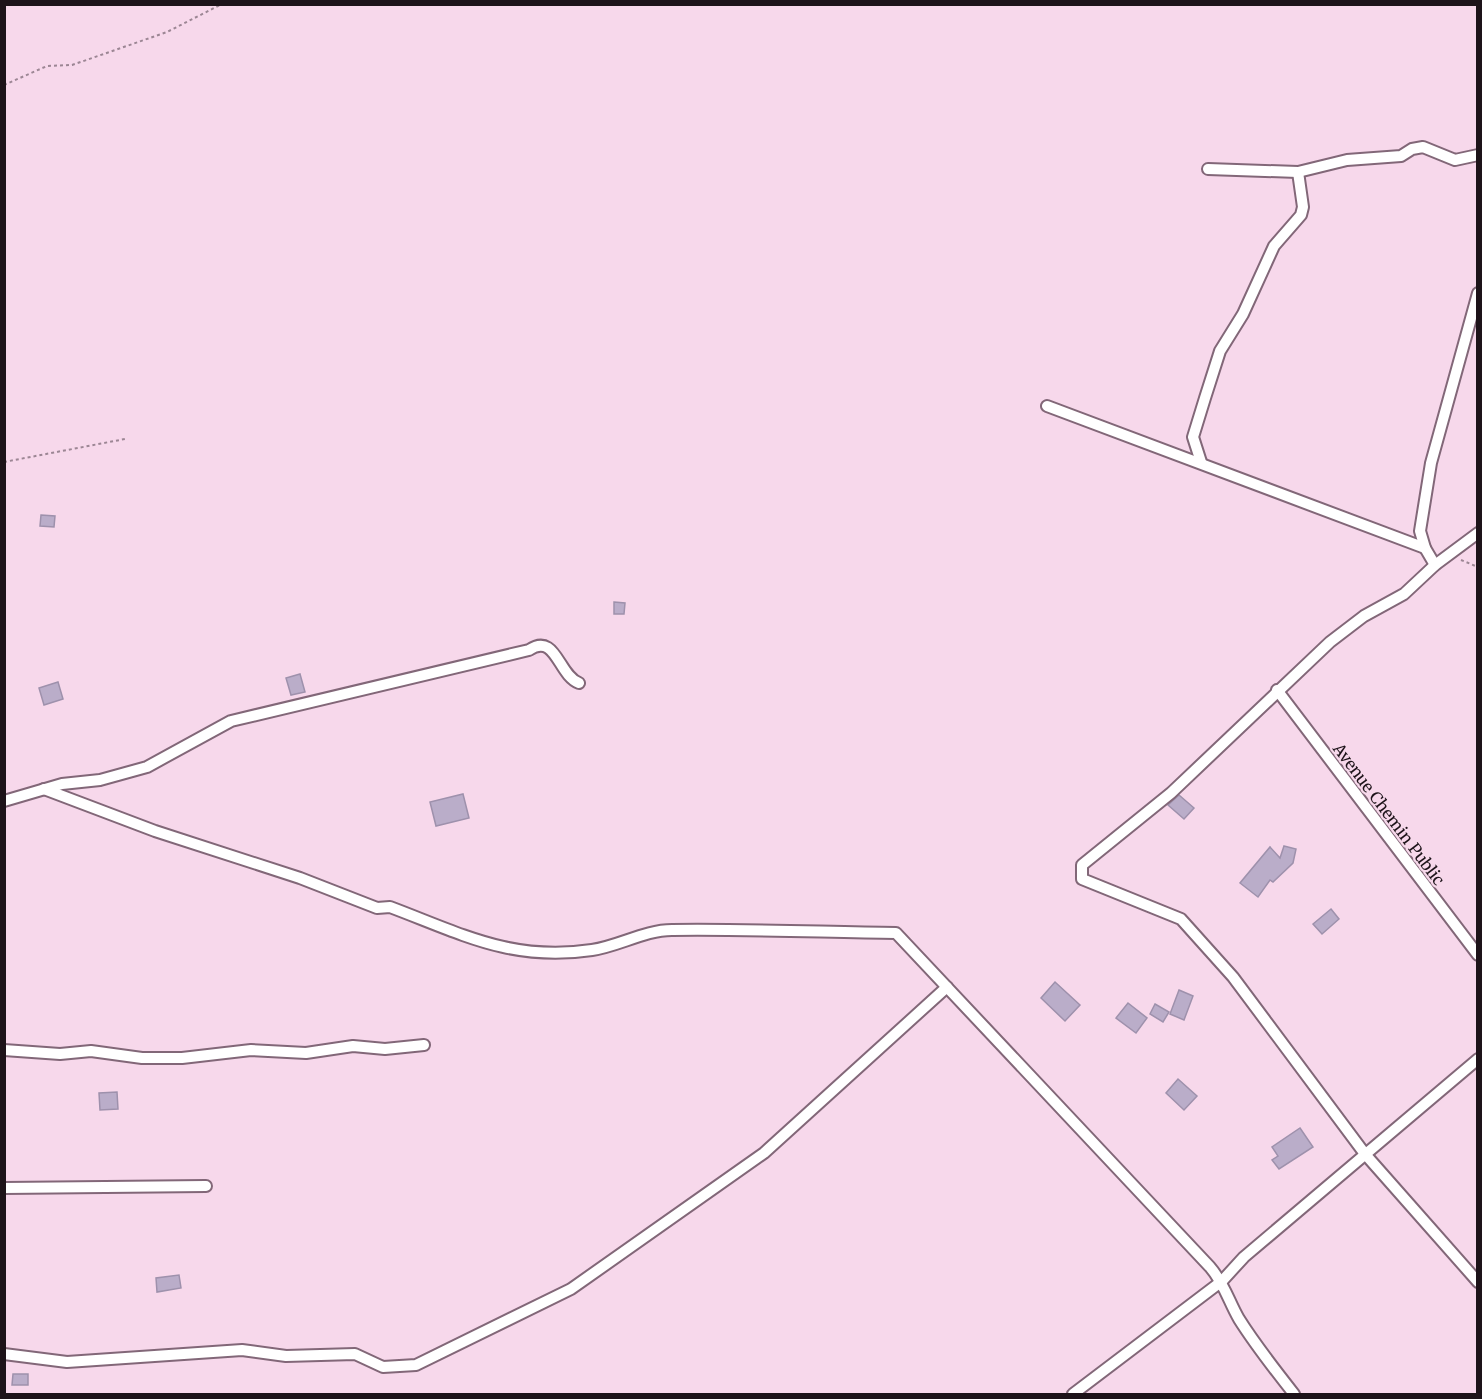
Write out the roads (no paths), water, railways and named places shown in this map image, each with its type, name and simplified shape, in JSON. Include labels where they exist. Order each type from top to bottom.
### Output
[{"type":"street","points":[[1208,169],[1298,172],[1347,160],[1401,156],[1412,149],[1423,147],[1455,160],[1478,156]]},
{"type":"street","points":[[1201,462],[1193,437],[1204,398],[1220,351],[1243,314],[1274,246],[1301,215],[1303,207],[1298,172]]},
{"type":"street","points":[[1435,565],[1425,548],[1420,531],[1431,463],[1478,293]]},
{"type":"street","points":[[1047,406],[1425,548]]},
{"type":"street","points":[[1478,533],[1435,565],[1404,594],[1364,616],[1330,642],[1277,690],[1172,794],[1082,865],[1082,879],[1181,919],[1233,977],[1365,1154],[1478,1282]]},
{"type":"street","points":[[4,801],[44,789],[100,780],[147,767],[231,721],[529,650],[536,645],[545,646],[553,652],[565,674],[579,682]]},
{"type":"street","name":"Avenue Chemin Public","points":[[1277,690],[1478,956]]},
{"type":"street","points":[[44,789],[155,831],[300,878],[377,908],[390,907],[471,940],[516,951],[561,954],[596,950],[668,930],[896,933],[1222,1281],[1238,1318],[1267,1361],[1294,1395]]},
{"type":"street","points":[[4,1354],[67,1362],[242,1350],[286,1356],[355,1354],[384,1367],[416,1365],[571,1288],[764,1153],[946,987]]},
{"type":"street","points":[[4,1050],[60,1053],[92,1051],[142,1058],[172,1058],[251,1050],[306,1053],[353,1046],[385,1049],[424,1045]]},
{"type":"street","points":[[1073,1395],[1222,1281],[1245,1257],[1478,1059]]},
{"type":"street","points":[[4,1188],[206,1186]]}]
